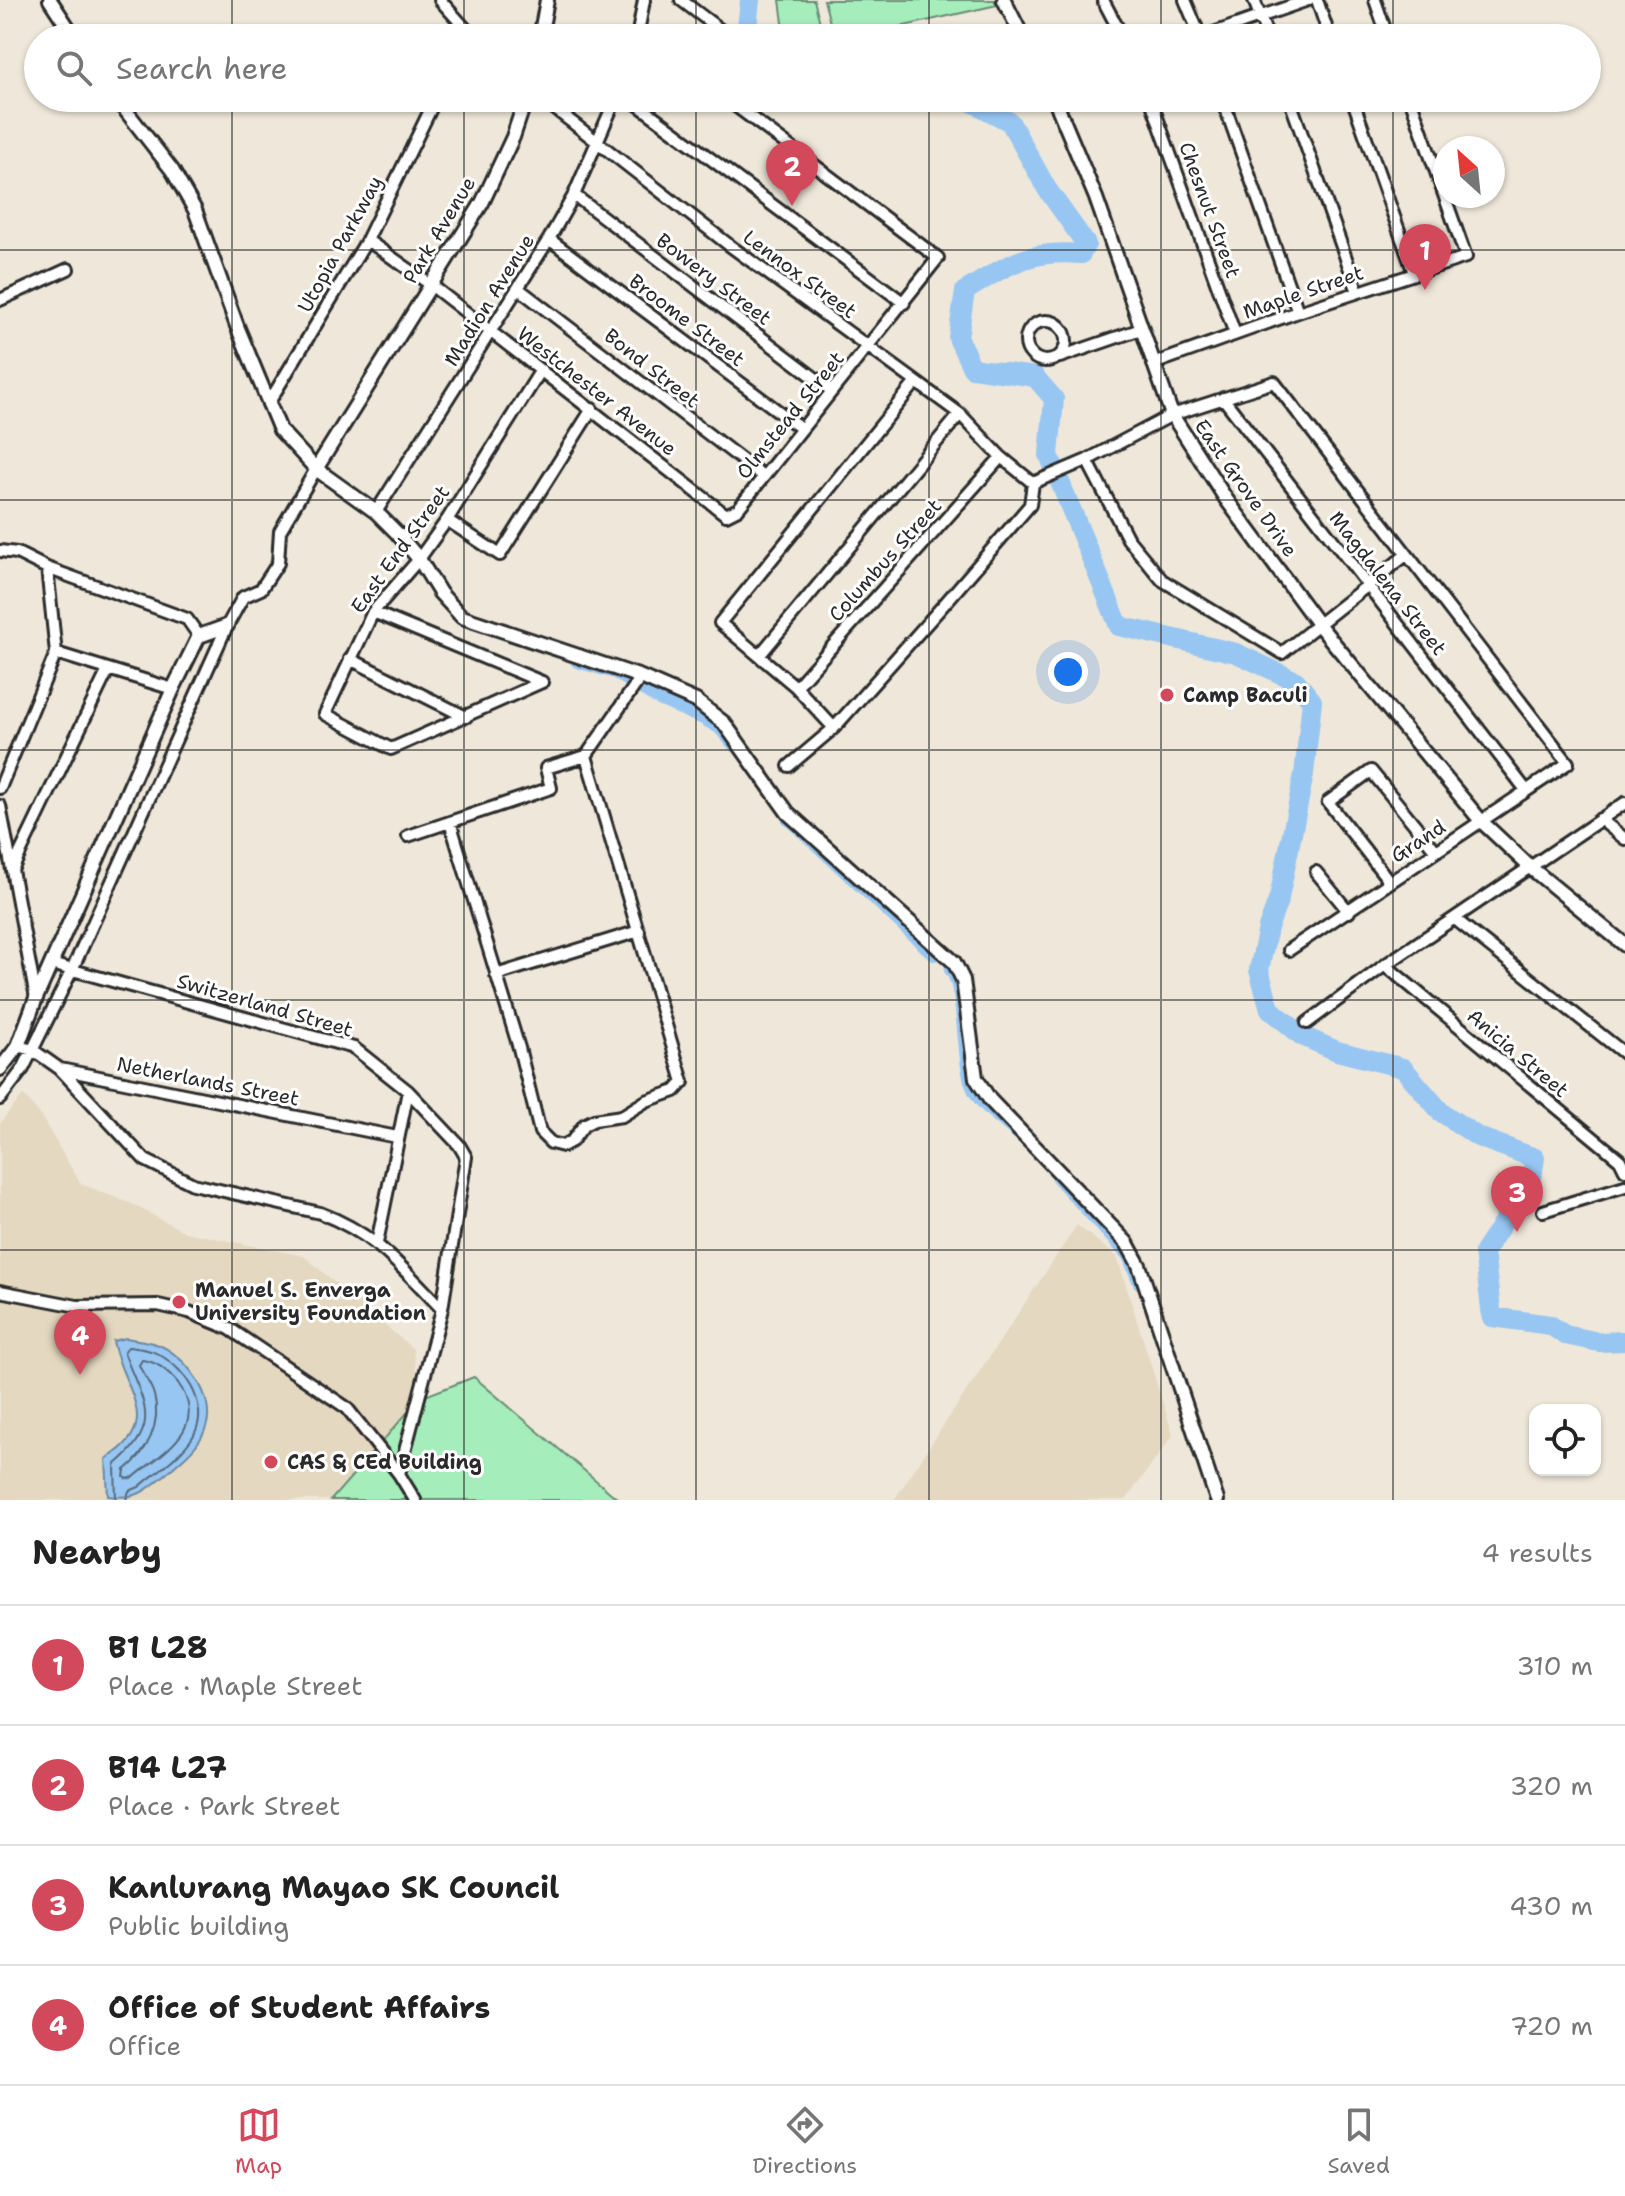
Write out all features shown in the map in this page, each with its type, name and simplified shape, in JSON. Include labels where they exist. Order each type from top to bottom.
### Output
[{"type":"street","points":[[50,0],[66,24]]},
{"type":"street","points":[[440,0],[459,24]]},
{"type":"street","points":[[543,24],[547,0]]},
{"type":"street","points":[[641,24],[644,0]]},
{"type":"street","points":[[681,0],[713,24]]},
{"type":"street","points":[[1004,0],[1016,24]]},
{"type":"street","points":[[1103,0],[1116,24]]},
{"type":"street","points":[[1185,0],[1195,24]]},
{"type":"street","points":[[1254,0],[1263,24]]},
{"type":"street","points":[[1240,24],[1308,0]]},
{"type":"street","points":[[1317,0],[1325,24]]},
{"type":"street","points":[[1375,0],[1383,24]]},
{"type":"street","points":[[127,112],[172,170],[195,210],[280,430],[316,469],[376,512],[419,559],[440,593],[462,617],[641,677],[696,701],[724,723],[788,813],[954,962],[963,980],[976,1078],[990,1100],[1127,1243],[1139,1265],[1217,1500]]},
{"type":"street","name":"Utopia Parkway","points":[[268,404],[367,240],[429,112]]},
{"type":"street","name":"Park Avenue","points":[[316,469],[482,203],[521,112]]},
{"type":"street","name":"Lennox Street","points":[[558,112],[729,245],[960,414],[1001,457],[1033,483]]},
{"type":"street","name":"Madion Avenue","points":[[376,512],[549,239],[574,195],[611,112]]},
{"type":"street","points":[[648,112],[904,303]]},
{"type":"street","name":"Olmstead Street","points":[[726,515],[738,509],[938,258],[744,112]]},
{"type":"street","name":"East Grove Drive","points":[[1064,112],[1172,415],[1226,499],[1318,624],[1481,821],[1503,845],[1625,945]]},
{"type":"street","name":"Chesnut Street","points":[[1155,112],[1235,334]]},
{"type":"street","points":[[1227,112],[1298,312]]},
{"type":"street","points":[[1294,112],[1358,292]]},
{"type":"street","points":[[1357,112],[1414,273]]},
{"type":"street","name":"Maple Street","points":[[1153,364],[1466,257],[1415,112]]},
{"type":"street","name":"Bowery Street","points":[[574,195],[832,391]]},
{"type":"street","name":"Broome Street","points":[[549,239],[802,429]]},
{"type":"street","name":"Westchester Avenue","points":[[367,240],[431,285],[726,515]]},
{"type":"street","points":[[0,300],[68,269]]},
{"type":"street","name":"Bond Street","points":[[519,289],[763,476]]},
{"type":"street","points":[[1055,359],[1064,350],[1064,330],[1053,322],[1040,322],[1029,330],[1028,348],[1036,358],[1048,361],[1055,359],[1141,329]]},
{"type":"street","name":"East End Street","points":[[373,612],[542,682],[391,749],[325,714],[373,612],[419,559],[447,520],[541,370]]},
{"type":"street","points":[[834,728],[796,687],[720,623],[916,382]]},
{"type":"street","points":[[789,766],[834,728],[1030,505],[1033,483],[1087,460],[1172,415],[1274,382],[1406,555],[1282,653],[1162,580],[1128,539],[1087,460]]},
{"type":"street","name":"Magdalena Street","points":[[1223,398],[1526,790]]},
{"type":"street","points":[[447,520],[500,555],[592,409]]},
{"type":"street","points":[[759,656],[960,414]]},
{"type":"street","name":"Columbus Street","points":[[796,687],[1001,457]]},
{"type":"street","points":[[0,1099],[23,1069],[72,970],[227,626],[243,597],[261,589],[278,563],[280,531],[316,469]]},
{"type":"street","points":[[0,551],[17,553],[47,568],[187,619],[199,636]]},
{"type":"street","name":"Grand","points":[[1289,950],[1568,763],[1406,555]]},
{"type":"street","points":[[0,788],[56,653],[47,568]]},
{"type":"street","points":[[0,1069],[18,1046],[51,964],[199,636],[227,626]]},
{"type":"street","points":[[56,653],[173,689]]},
{"type":"street","points":[[350,659],[466,717]]},
{"type":"street","points":[[12,870],[108,670]]},
{"type":"street","points":[[408,836],[551,788],[546,768],[586,756],[641,677]]},
{"type":"street","points":[[450,822],[540,1132],[551,1143],[563,1146],[572,1141],[584,1125],[594,1120],[622,1116],[646,1101],[675,1091],[683,1082],[586,756]]},
{"type":"street","points":[[1389,881],[1328,802],[1371,771],[1436,851]]},
{"type":"street","points":[[1307,1023],[1385,965],[1625,803]]},
{"type":"street","points":[[0,806],[36,998]]},
{"type":"street","points":[[1600,819],[1625,839]]},
{"type":"street","points":[[1316,872],[1349,912]]},
{"type":"street","points":[[1455,919],[1625,1054]]},
{"type":"street","points":[[496,975],[639,931]]},
{"type":"street","name":"Switzerland Street","points":[[51,964],[354,1048],[408,1091],[459,1145],[466,1157],[442,1309]]},
{"type":"street","name":"Anicia Street","points":[[1385,965],[1620,1160],[1625,1170]]},
{"type":"street","name":"Netherlands Street","points":[[18,1046],[33,1050],[60,1069],[397,1137]]},
{"type":"street","points":[[60,1069],[145,1160],[193,1184],[320,1213],[338,1220],[377,1243],[442,1309],[399,1474]]},
{"type":"street","points":[[377,1243],[408,1091]]},
{"type":"street","points":[[1543,1211],[1625,1186]]},
{"type":"street","points":[[0,1291],[77,1306],[158,1305],[189,1312],[230,1329],[347,1408],[399,1474],[415,1500]]},
{"type":"shaded area","name":"Manuel S. Enverga University Foundation","points":[[23,1095],[39,1113],[81,1184],[132,1204],[185,1232],[304,1256],[413,1349],[420,1398],[331,1500],[0,1500],[0,1123]]},
{"type":"shaded area","points":[[1077,1225],[1117,1257],[1173,1435],[1126,1500],[894,1500]]},
{"type":"green space","points":[[780,0],[814,0],[820,24],[783,24]]},
{"type":"green space","points":[[824,0],[994,0],[997,5],[913,24],[830,24]]},
{"type":"green space","points":[[474,1377],[619,1500],[331,1500],[420,1398]]},
{"type":"water","points":[[126,1338],[167,1349],[187,1366],[202,1390],[208,1415],[203,1434],[184,1458],[147,1489],[118,1497],[108,1496],[106,1459],[124,1446],[134,1432],[137,1418],[131,1390],[113,1341]]},
{"type":"waterway","points":[[747,24],[750,0]]},
{"type":"waterway","points":[[991,112],[1010,122],[1047,189],[1086,244],[1081,254],[1047,254],[1019,261],[965,291],[958,338],[972,368],[1035,377],[1054,399],[1049,455],[1119,626],[1236,653],[1296,681],[1312,701],[1304,774],[1279,898],[1268,928],[1259,970],[1270,1009],[1302,1036],[1337,1051],[1403,1068],[1441,1112],[1478,1137],[1535,1158],[1532,1178],[1484,1252],[1492,1317],[1550,1325],[1565,1335],[1599,1342],[1625,1341]]},
{"type":"waterway","points":[[577,662],[615,673],[659,700],[703,719],[719,728],[734,746]]},
{"type":"waterway","points":[[788,819],[934,955]]},
{"type":"waterway","points":[[950,970],[958,991],[972,1087],[985,1106],[1016,1133]]},
{"type":"waterway","points":[[1058,1179],[1128,1256],[1139,1283]]},
{"type":"place","name":"B14 L27","points":[[792,206]]},
{"type":"place","name":"B1 L28","points":[[1425,290]]},
{"type":"place","name":"Camp Baculi","points":[[1167,695]]},
{"type":"place","name":"Kanlurang Mayao SK Council","points":[[1517,1232]]},
{"type":"place","name":"Manuel S. Enverga University Foundation","points":[[179,1302]]},
{"type":"place","name":"Office of Student Affairs","points":[[80,1375]]},
{"type":"place","name":"CAS & CEd Building","points":[[271,1462]]}]
